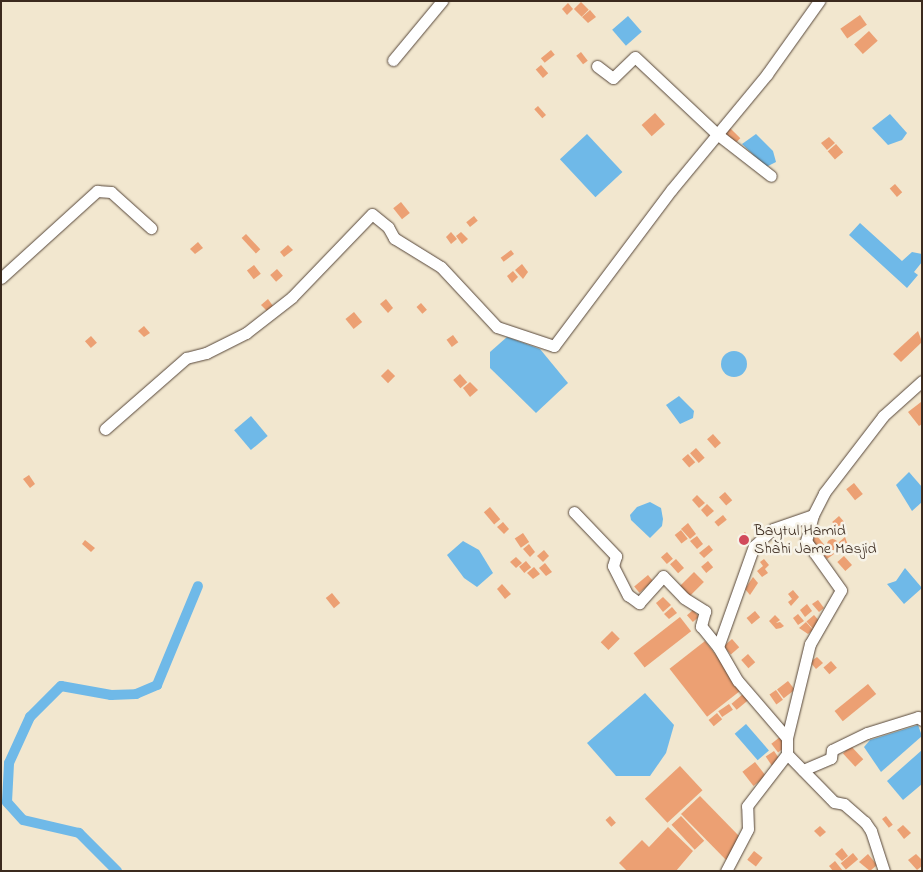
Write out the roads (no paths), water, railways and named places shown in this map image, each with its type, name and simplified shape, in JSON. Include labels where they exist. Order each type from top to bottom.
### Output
[{"type":"street","points":[[393,60],[442,1]]},
{"type":"street","points":[[105,429],[186,358],[206,353],[246,333],[292,297],[372,214],[388,227],[394,238],[442,267],[497,327],[554,346],[672,189],[762,82],[819,1]]},
{"type":"street","points":[[597,66],[613,78],[635,57],[717,134],[771,176]]},
{"type":"street","points":[[1,278],[97,191],[111,192],[151,228]]},
{"type":"street","points":[[726,871],[748,830],[747,806],[787,754],[787,738],[810,644],[841,590],[806,542],[812,515],[824,493],[883,416],[922,381]]},
{"type":"street","points":[[574,512],[616,556],[613,566],[628,595],[639,602],[663,576],[684,598],[705,611],[701,626],[718,647],[738,680],[787,738]]},
{"type":"street","points":[[718,647],[754,546],[773,529],[812,515]]},
{"type":"street","points":[[803,770],[831,758],[832,750],[867,733],[918,717],[922,720]]},
{"type":"street","points":[[787,754],[834,802],[844,804],[865,822],[871,831],[884,871]]},
{"type":"water","points":[[628,16],[642,32],[626,46],[612,30]]},
{"type":"water","points":[[890,114],[907,133],[902,140],[888,145],[872,128]]},
{"type":"water","points":[[587,134],[622,172],[595,197],[560,159]]},
{"type":"water","points":[[756,134],[773,151],[776,162],[766,167],[742,144]]},
{"type":"water","points":[[860,223],[902,261],[912,252],[922,254],[922,262],[914,272],[918,275],[907,288],[849,235]]},
{"type":"water","points":[[507,337],[540,349],[568,383],[536,413],[490,368],[490,352]]},
{"type":"water","points":[[734,351],[743,355],[747,364],[743,373],[734,377],[725,373],[721,364],[725,355]]},
{"type":"water","points":[[679,396],[694,411],[693,418],[680,424],[666,405]]},
{"type":"water","points":[[251,416],[268,436],[251,450],[234,430]]},
{"type":"water","points":[[909,472],[922,487],[922,502],[912,511],[896,485]]},
{"type":"water","points":[[650,502],[661,508],[663,519],[662,526],[650,538],[631,520],[630,515],[637,507]]},
{"type":"water","points":[[463,541],[479,550],[493,573],[477,587],[464,578],[447,555]]},
{"type":"water","points":[[905,568],[922,588],[904,604],[887,584],[896,581]]},
{"type":"water","points":[[645,693],[674,725],[666,753],[650,776],[616,776],[587,743]]},
{"type":"water","points":[[746,724],[769,750],[758,760],[735,734]]},
{"type":"water","points":[[918,725],[922,736],[881,772],[864,747],[870,740]]},
{"type":"water","points":[[922,750],[922,784],[903,800],[887,781]]},
{"type":"waterway","points":[[117,871],[79,833],[23,820],[7,802],[9,763],[30,717],[61,686],[111,695],[136,694],[157,685],[198,586]]},
{"type":"place","name":"Baytul Hamid Shahi Jame Masjid","points":[[744,540]]}]
